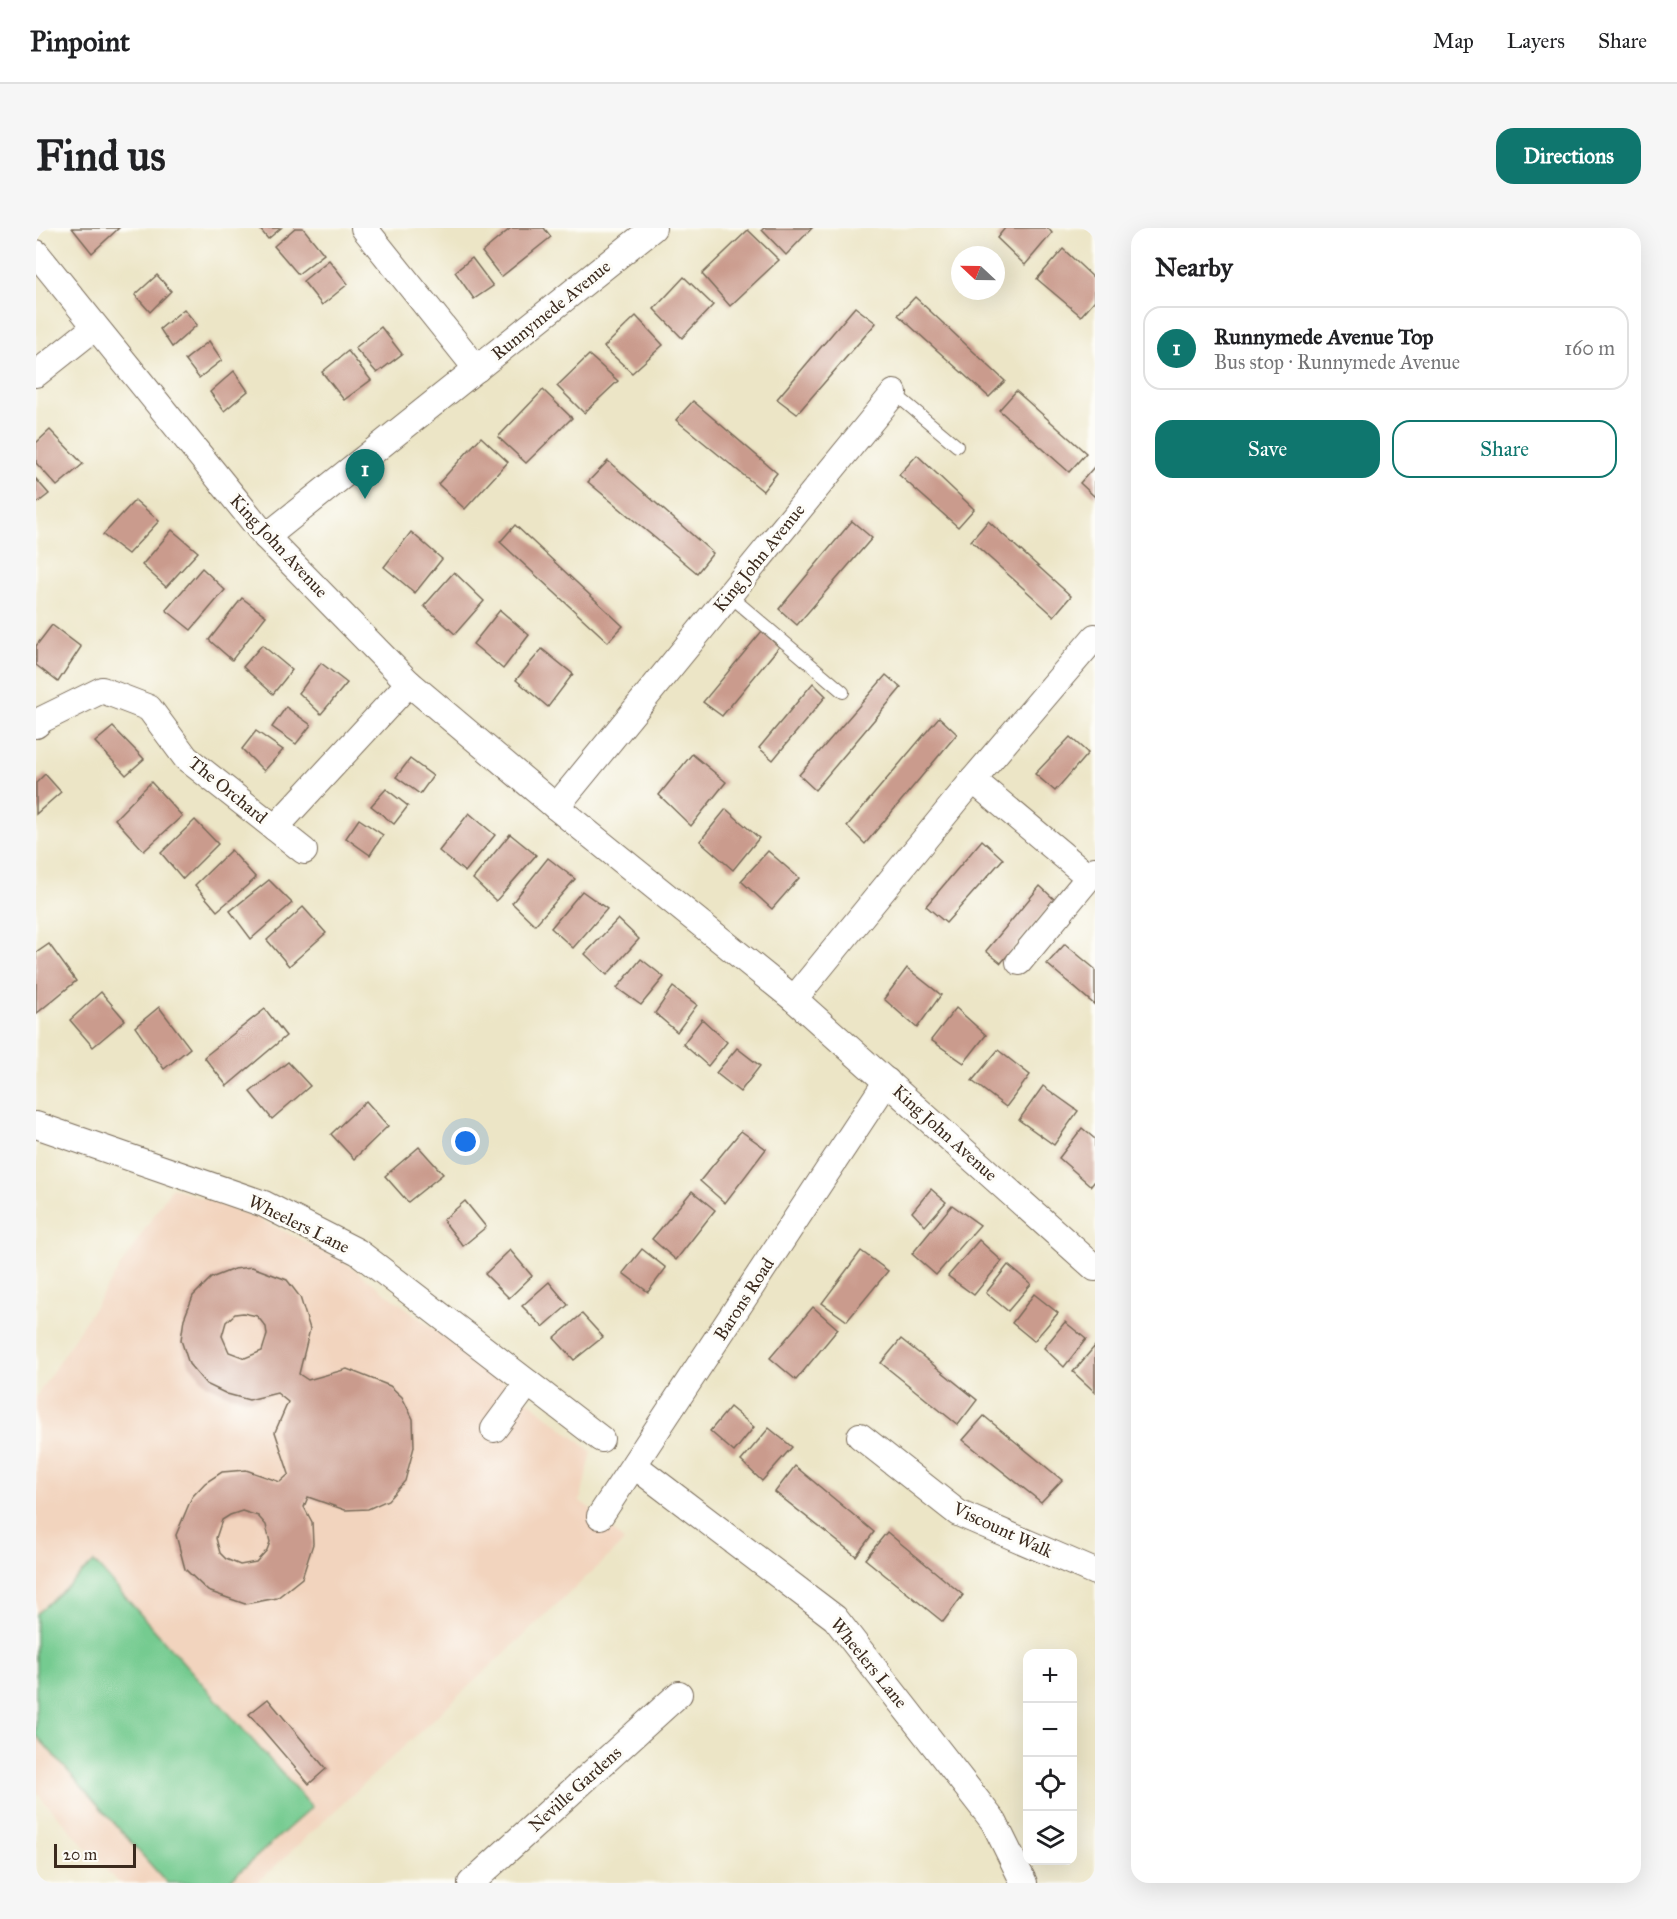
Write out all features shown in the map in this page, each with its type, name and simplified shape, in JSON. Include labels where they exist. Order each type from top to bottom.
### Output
[{"type":"street","name":"Runnymede Avenue","points":[[364,228],[477,369]]},
{"type":"street","name":"Runnymede Avenue","points":[[266,537],[652,228]]},
{"type":"street","name":"King John Avenue","points":[[36,254],[266,537],[409,683],[556,807],[794,999],[1095,1268]]},
{"type":"street","points":[[36,374],[94,328]]},
{"type":"street","name":"King John Avenue","points":[[556,807],[894,393]]},
{"type":"street","points":[[794,999],[973,780],[1095,637]]},
{"type":"street","name":"The Orchard","points":[[275,828],[409,683]]},
{"type":"street","name":"The Orchard","points":[[36,725],[43,719],[102,690],[149,708],[186,758],[304,851]]},
{"type":"street","points":[[973,780],[1092,874],[1019,962]]},
{"type":"street","name":"Barons Road","points":[[600,1516],[887,1081]]},
{"type":"street","name":"Wheelers Lane","points":[[36,1125],[264,1204],[358,1252],[601,1439]]},
{"type":"street","points":[[494,1429],[528,1383]]},
{"type":"street","name":"Viscount Walk","points":[[860,1436],[958,1513],[1095,1572]]},
{"type":"street","name":"Wheelers Lane","points":[[635,1466],[835,1618],[994,1821],[1024,1883]]},
{"type":"street","name":"Neville Gardens","points":[[471,1883],[680,1694]]},
{"type":"lane","points":[[894,393],[957,446]]},
{"type":"lane","points":[[729,595],[843,692]]},
{"type":"shaded area","points":[[172,1187],[260,1219],[346,1263],[520,1394],[592,1452],[580,1501],[600,1516],[624,1542],[257,1883],[118,1883],[36,1792],[36,1397]]},
{"type":"green space","points":[[94,1562],[312,1807],[227,1883],[167,1883],[36,1735],[36,1614]]},
{"type":"building","points":[[72,228],[119,228],[92,253]]},
{"type":"building","points":[[259,228],[281,228],[268,239]]},
{"type":"building","points":[[295,228],[303,228],[324,254],[298,274],[274,246]]},
{"type":"building","points":[[511,228],[544,228],[551,237],[501,277],[482,252]]},
{"type":"building","points":[[764,228],[812,228],[786,255],[762,230]]},
{"type":"building","points":[[1005,228],[1048,228],[1052,233],[1025,265],[997,238]]},
{"type":"building","points":[[748,230],[779,260],[730,306],[702,274]]},
{"type":"building","points":[[1063,249],[1095,279],[1095,300],[1081,316],[1037,279]]},
{"type":"building","points":[[472,258],[493,286],[474,299],[455,272]]},
{"type":"building","points":[[329,260],[348,284],[322,305],[303,281]]},
{"type":"building","points":[[157,275],[171,291],[150,312],[135,295]]},
{"type":"building","points":[[684,277],[713,305],[682,338],[654,309]]},
{"type":"building","points":[[915,297],[1005,381],[989,397],[898,315]]},
{"type":"building","points":[[855,307],[876,323],[797,414],[777,399]]},
{"type":"building","points":[[184,309],[197,325],[172,347],[160,329]]},
{"type":"building","points":[[636,316],[663,345],[632,373],[604,347]]},
{"type":"building","points":[[381,327],[402,354],[377,373],[355,348]]},
{"type":"building","points":[[209,341],[222,360],[199,378],[185,360]]},
{"type":"building","points":[[348,351],[371,380],[344,400],[322,372]]},
{"type":"building","points":[[589,355],[618,381],[584,413],[557,386]]},
{"type":"building","points":[[234,371],[248,391],[224,411],[210,392]]},
{"type":"building","points":[[543,390],[572,418],[526,463],[498,437]]},
{"type":"building","points":[[1016,391],[1086,453],[1069,472],[999,410]]},
{"type":"building","points":[[693,401],[777,473],[763,491],[676,420]]},
{"type":"building","points":[[50,430],[83,464],[57,486],[36,463],[36,443]]},
{"type":"building","points":[[481,437],[508,462],[465,509],[438,484]]},
{"type":"building","points":[[917,455],[974,509],[958,527],[899,475]]},
{"type":"building","points":[[608,461],[713,553],[697,573],[588,482]]},
{"type":"building","points":[[1095,466],[1095,497],[1080,483]]},
{"type":"building","points":[[36,479],[49,494],[36,504]]},
{"type":"building","points":[[135,500],[159,521],[128,554],[103,535]]},
{"type":"building","points":[[852,521],[872,538],[797,625],[779,609]]},
{"type":"building","points":[[988,521],[1071,596],[1054,616],[971,541]]},
{"type":"building","points":[[515,525],[623,626],[608,642],[500,542]]},
{"type":"building","points":[[172,530],[198,552],[166,587],[142,565]]},
{"type":"building","points":[[411,532],[442,559],[415,593],[384,567]]},
{"type":"building","points":[[202,568],[225,590],[191,630],[166,610]]},
{"type":"building","points":[[454,572],[484,601],[455,634],[424,606]]},
{"type":"building","points":[[242,598],[266,616],[232,660],[209,640]]},
{"type":"building","points":[[500,610],[529,635],[503,669],[473,644]]},
{"type":"building","points":[[52,625],[81,647],[58,682],[36,665],[36,646]]},
{"type":"building","points":[[762,631],[779,647],[722,716],[703,702]]},
{"type":"building","points":[[262,645],[292,670],[273,694],[243,667]]},
{"type":"building","points":[[542,649],[573,674],[548,707],[516,680]]},
{"type":"building","points":[[321,663],[347,683],[321,714],[299,693]]},
{"type":"building","points":[[886,675],[901,688],[815,790],[799,775]]},
{"type":"building","points":[[813,683],[826,696],[773,760],[759,748]]},
{"type":"building","points":[[286,707],[311,725],[296,744],[272,727]]},
{"type":"building","points":[[939,717],[957,734],[865,844],[847,826]]},
{"type":"building","points":[[113,727],[144,759],[126,775],[95,742]]},
{"type":"building","points":[[256,731],[283,750],[264,771],[242,749]]},
{"type":"building","points":[[1070,737],[1088,753],[1055,791],[1035,774]]},
{"type":"building","points":[[692,754],[726,782],[691,826],[659,795]]},
{"type":"building","points":[[410,759],[433,776],[420,794],[396,777]]},
{"type":"building","points":[[45,774],[61,792],[36,814],[36,783]]},
{"type":"building","points":[[151,782],[182,816],[144,851],[115,819]]},
{"type":"building","points":[[386,789],[408,806],[394,824],[371,806]]},
{"type":"building","points":[[726,809],[759,838],[733,870],[700,841]]},
{"type":"building","points":[[469,813],[495,835],[465,872],[439,851]]},
{"type":"building","points":[[359,819],[383,835],[370,855],[346,838]]},
{"type":"building","points":[[195,820],[218,844],[183,879],[161,853]]},
{"type":"building","points":[[510,834],[536,855],[496,901],[473,879]]},
{"type":"building","points":[[982,840],[1003,859],[946,923],[926,906]]},
{"type":"building","points":[[231,850],[256,878],[217,911],[195,885]]},
{"type":"building","points":[[768,851],[799,878],[772,909],[741,881]]},
{"type":"building","points":[[548,858],[575,879],[535,925],[512,903]]},
{"type":"building","points":[[269,880],[292,903],[251,939],[230,911]]},
{"type":"building","points":[[1040,886],[1055,900],[1001,963],[986,951]]},
{"type":"building","points":[[582,891],[607,909],[573,948],[551,928]]},
{"type":"building","points":[[303,907],[326,933],[289,966],[267,940]]},
{"type":"building","points":[[618,919],[639,939],[607,975],[585,954]]},
{"type":"building","points":[[49,944],[76,981],[36,1014],[36,953]]},
{"type":"building","points":[[1065,944],[1095,969],[1095,1005],[1047,964]]},
{"type":"building","points":[[641,959],[664,977],[641,1005],[617,988]]},
{"type":"building","points":[[907,968],[941,995],[917,1028],[884,999]]},
{"type":"building","points":[[673,987],[697,1005],[677,1032],[655,1013]]},
{"type":"building","points":[[101,992],[125,1020],[93,1047],[70,1020]]},
{"type":"building","points":[[159,1007],[190,1048],[164,1069],[135,1027]]},
{"type":"building","points":[[956,1008],[986,1035],[964,1063],[931,1040]]},
{"type":"building","points":[[265,1009],[286,1036],[227,1086],[204,1057]]},
{"type":"building","points":[[702,1019],[727,1042],[708,1066],[683,1044]]},
{"type":"building","points":[[737,1048],[760,1066],[740,1092],[716,1073]]},
{"type":"building","points":[[998,1050],[1030,1075],[1006,1107],[972,1081]]},
{"type":"building","points":[[288,1062],[310,1086],[272,1119],[250,1092]]},
{"type":"building","points":[[1043,1086],[1078,1111],[1054,1145],[1019,1120]]},
{"type":"building","points":[[366,1101],[388,1126],[354,1159],[331,1134]]},
{"type":"building","points":[[1082,1128],[1095,1139],[1095,1181],[1091,1186],[1059,1158]]},
{"type":"building","points":[[741,1131],[766,1149],[725,1203],[700,1181]]},
{"type":"building","points":[[419,1147],[443,1174],[408,1202],[385,1176]]},
{"type":"building","points":[[931,1189],[946,1202],[925,1226],[912,1212]]},
{"type":"building","points":[[692,1191],[715,1210],[676,1260],[652,1239]]},
{"type":"building","points":[[465,1201],[486,1227],[463,1246],[443,1220]]},
{"type":"building","points":[[952,1205],[980,1225],[936,1275],[912,1254]]},
{"type":"building","points":[[979,1240],[1002,1261],[974,1295],[948,1276]]},
{"type":"building","points":[[642,1249],[666,1268],[648,1292],[623,1273]]},
{"type":"building","points":[[510,1250],[532,1276],[509,1298],[485,1274]]},
{"type":"building","points":[[861,1251],[888,1271],[847,1321],[822,1303]]},
{"type":"building","points":[[1008,1265],[1031,1284],[1008,1311],[986,1293]]},
{"type":"building","points":[[252,1267],[287,1280],[300,1297],[310,1329],[299,1374],[308,1380],[347,1369],[390,1386],[402,1397],[413,1419],[414,1447],[405,1481],[388,1500],[368,1509],[345,1510],[308,1497],[304,1507],[312,1522],[313,1544],[302,1578],[277,1598],[245,1604],[208,1591],[185,1569],[176,1535],[192,1497],[205,1483],[222,1472],[246,1470],[280,1482],[289,1474],[275,1432],[288,1402],[277,1393],[249,1400],[227,1394],[206,1384],[189,1364],[181,1340],[184,1319],[193,1296],[211,1278],[234,1269]],"holes":[[[235,1314],[257,1316],[266,1327],[267,1335],[262,1351],[245,1358],[229,1352],[222,1336],[226,1322]],[[242,1511],[258,1516],[266,1525],[270,1542],[267,1550],[256,1562],[240,1565],[226,1559],[220,1553],[216,1538],[222,1520]]]},
{"type":"building","points":[[549,1282],[568,1305],[543,1327],[522,1306]]},
{"type":"building","points":[[1034,1294],[1058,1313],[1034,1341],[1012,1323]]},
{"type":"building","points":[[813,1307],[838,1329],[796,1380],[770,1358]]},
{"type":"building","points":[[582,1314],[603,1337],[574,1360],[554,1338]]},
{"type":"building","points":[[1065,1322],[1086,1339],[1064,1367],[1044,1348]]},
{"type":"building","points":[[901,1339],[977,1400],[958,1425],[881,1363]]},
{"type":"building","points":[[1095,1346],[1095,1392],[1073,1372]]},
{"type":"building","points":[[730,1407],[754,1427],[734,1452],[710,1431]]},
{"type":"building","points":[[984,1416],[1062,1480],[1041,1502],[963,1440]]},
{"type":"building","points":[[769,1428],[792,1447],[762,1481],[741,1461]]},
{"type":"building","points":[[795,1466],[874,1532],[856,1556],[775,1492]]},
{"type":"building","points":[[887,1532],[963,1595],[943,1622],[865,1559]]},
{"type":"building","points":[[268,1699],[326,1769],[309,1784],[249,1714]]},
{"type":"place","name":"Runnymede Avenue Top","points":[[365,499]]}]
